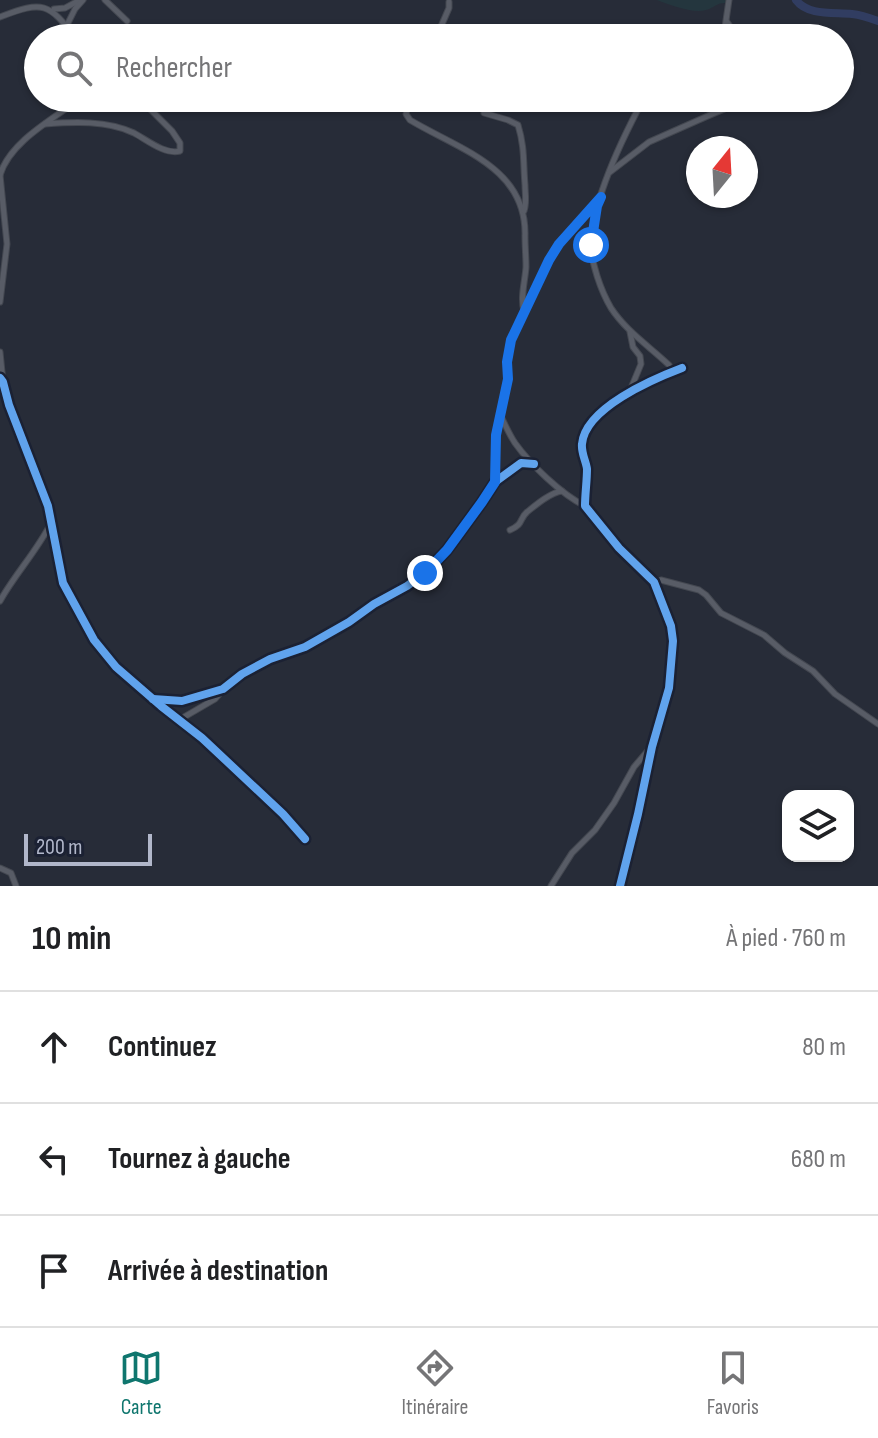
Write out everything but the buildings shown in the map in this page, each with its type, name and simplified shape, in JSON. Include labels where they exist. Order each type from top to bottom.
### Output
[{"type":"street","points":[[53,9],[65,8],[81,0]]},
{"type":"street","points":[[68,24],[81,0]]},
{"type":"street","points":[[105,0],[127,21]]},
{"type":"street","points":[[727,22],[729,0]]},
{"type":"street","points":[[0,17],[34,1],[48,5],[66,24]]},
{"type":"street","points":[[442,24],[449,2]]},
{"type":"street","points":[[0,302],[7,244],[0,175],[13,150],[61,112]]},
{"type":"street","points":[[45,124],[82,123],[122,129],[171,152],[180,151],[180,143],[172,131],[153,112]]},
{"type":"street","points":[[406,112],[410,120],[476,154],[519,197],[526,233],[524,312]]},
{"type":"street","points":[[485,112],[518,125],[524,149],[527,202],[524,214]]},
{"type":"street","points":[[636,112],[597,206],[591,245],[599,283],[611,308],[630,331],[669,365]]},
{"type":"street","points":[[610,173],[649,142],[718,112]]},
{"type":"street","points":[[495,482],[496,435],[508,379],[511,340],[559,244],[601,197]]},
{"type":"street","points":[[629,393],[641,364],[630,331]]},
{"type":"street","points":[[0,352],[2,380],[9,405],[48,506],[63,583],[91,634],[116,667],[202,738],[283,814],[305,839]]},
{"type":"street","points":[[585,506],[587,466],[582,442],[597,414],[658,377],[682,368]]},
{"type":"street","points":[[500,415],[516,444],[534,464],[563,491],[585,506],[619,548],[654,582],[671,626],[673,641],[669,688],[620,886]]},
{"type":"street","points":[[179,721],[215,699],[242,674],[270,659],[305,647],[425,573],[447,550],[495,482],[521,463],[534,464]]},
{"type":"street","points":[[510,530],[519,526],[525,513],[555,492],[563,491]]},
{"type":"street","points":[[0,601],[51,523]]},
{"type":"street","points":[[654,582],[661,580],[699,590],[721,613],[764,635],[813,671],[835,694],[878,724]]},
{"type":"street","points":[[153,699],[182,701],[223,689]]},
{"type":"street","points":[[551,886],[572,853],[595,830],[614,803],[634,767],[652,747]]},
{"type":"street","points":[[0,868],[11,873],[16,886]]},
{"type":"shaded area","points":[[657,0],[727,0],[709,9],[695,11]]},
{"type":"waterway","points":[[796,0],[814,11],[855,14],[878,21]]},
{"type":"cycle path","points":[[620,886],[669,688],[673,641],[671,626],[654,582],[619,548],[585,506],[587,469],[582,444],[586,431],[607,407],[638,387],[682,368]]},
{"type":"cycle path","points":[[0,378],[48,506],[63,583],[94,640],[116,667],[202,738],[283,814],[305,839]]},
{"type":"cycle path","points":[[153,699],[182,701],[223,689],[242,674],[270,659],[305,647],[349,622],[425,573],[447,550],[495,482],[521,463],[534,464]]},
{"type":"route","points":[[425,573],[447,550],[495,482],[496,435],[508,379],[511,340],[559,244],[601,197],[591,245]]}]
